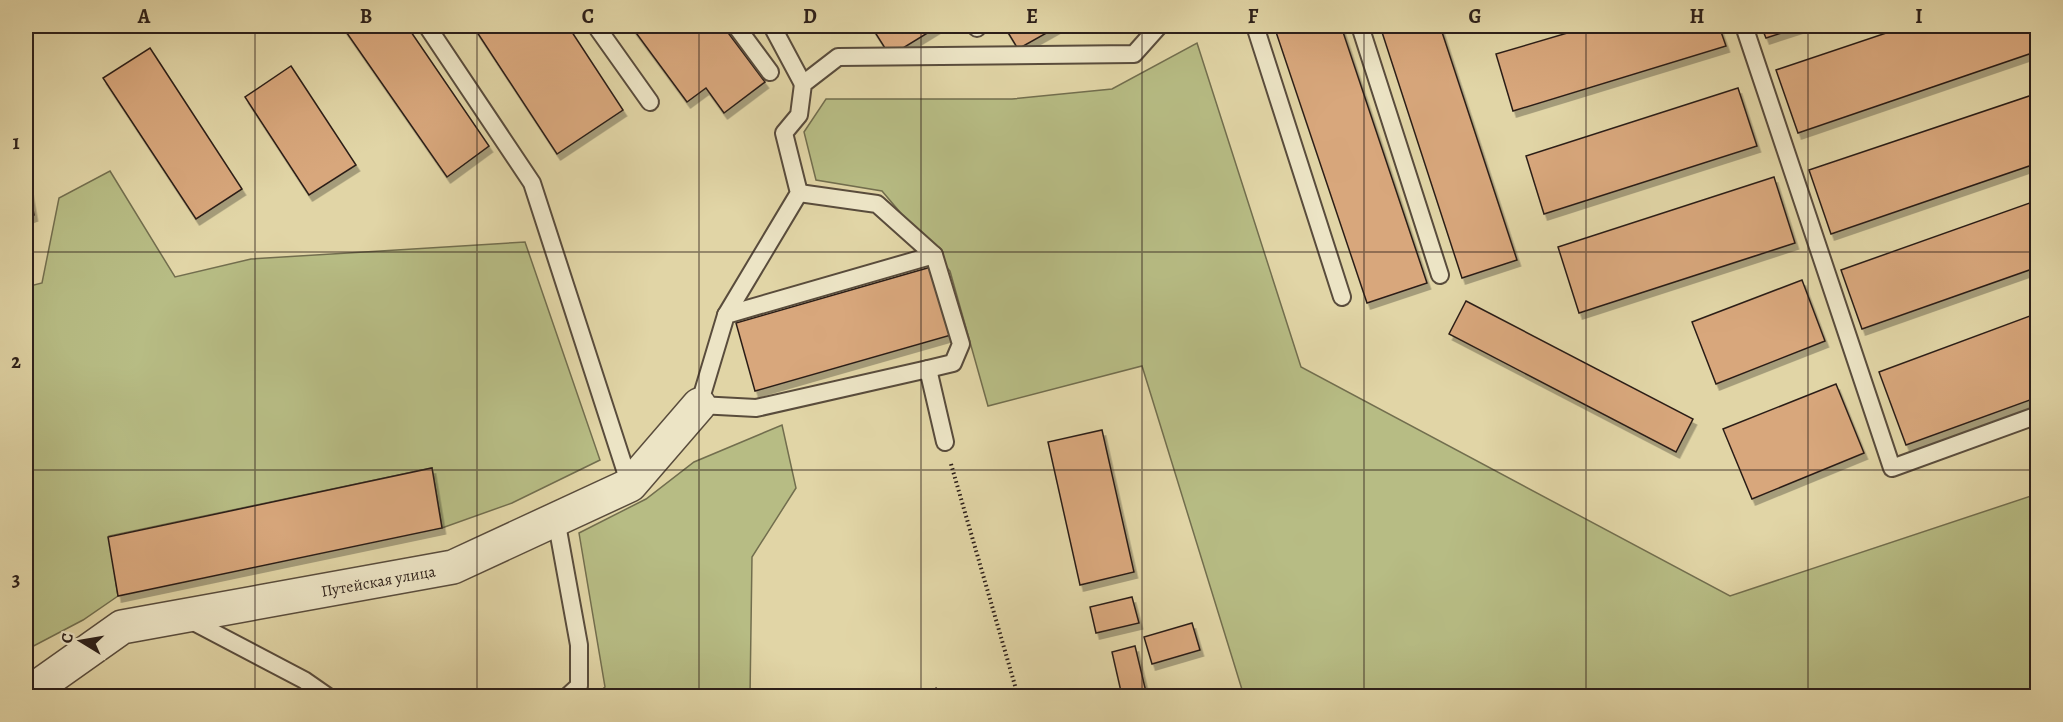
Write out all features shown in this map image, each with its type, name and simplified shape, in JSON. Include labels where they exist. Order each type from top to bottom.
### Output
[{"type":"street","name":"Путейская улица","points":[[26,695],[122,627],[453,567],[630,485],[699,405]]},
{"type":"lane","points":[[427,26],[532,183],[630,485]]},
{"type":"lane","points":[[596,26],[650,102]]},
{"type":"lane","points":[[736,26],[770,72]]},
{"type":"lane","points":[[772,26],[803,84],[800,115],[784,133],[799,192],[726,315],[699,405],[756,408],[953,363],[961,344],[934,255],[877,204],[799,192]]},
{"type":"lane","points":[[803,84],[838,57],[1134,54],[1160,26]]},
{"type":"lane","points":[[1255,26],[1342,297]]},
{"type":"lane","points":[[1360,26],[1440,275]]},
{"type":"lane","points":[[1744,26],[1892,468],[2037,415]]},
{"type":"lane","points":[[726,315],[934,255]]},
{"type":"lane","points":[[928,369],[945,442]]},
{"type":"lane","points":[[556,519],[579,645],[579,686],[568,696]]},
{"type":"lane","points":[[183,616],[304,680],[327,696]]},
{"type":"path","points":[[945,442],[1018,696]]},
{"type":"green space","points":[[1197,43],[1301,367],[1730,596],[2037,494],[2037,696],[1244,696],[1142,366],[988,406],[950,271],[882,191],[816,180],[804,132],[826,99],[1012,99],[1112,89]]},
{"type":"green space","points":[[110,171],[175,277],[251,259],[525,242],[600,460],[512,503],[442,528],[432,468],[109,536],[118,596],[83,620],[26,650],[26,287],[42,283],[59,198]]},
{"type":"green space","points":[[782,425],[796,488],[752,557],[750,696],[594,696],[605,687],[579,533],[646,499],[694,462]]},
{"type":"building","points":[[342,26],[407,26],[489,146],[447,177]]},
{"type":"building","points":[[473,26],[568,26],[623,110],[557,154]]},
{"type":"building","points":[[631,26],[723,26],[765,82],[724,113],[706,88],[687,102]]},
{"type":"building","points":[[871,26],[939,26],[890,56]]},
{"type":"building","points":[[1004,26],[1059,26],[1018,49]]},
{"type":"building","points":[[1274,26],[1341,26],[1427,283],[1367,303]]},
{"type":"building","points":[[1380,26],[1440,26],[1517,260],[1462,278]]},
{"type":"building","points":[[1591,26],[1719,26],[1726,46],[1513,111],[1496,54]]},
{"type":"building","points":[[1761,26],[1803,26],[1766,38]]},
{"type":"building","points":[[1907,26],[2038,26],[2038,51],[1798,133],[1776,70]]},
{"type":"building","points":[[150,48],[242,189],[196,219],[103,78]]},
{"type":"building","points":[[291,66],[356,165],[309,195],[245,97]]},
{"type":"building","points":[[1738,88],[1757,146],[1544,214],[1526,156]]},
{"type":"building","points":[[2038,93],[2038,163],[1831,234],[1809,170]]},
{"type":"building","points":[[26,170],[34,215],[26,218]]},
{"type":"building","points":[[1774,177],[1795,243],[1579,313],[1558,247]]},
{"type":"building","points":[[2038,200],[2038,267],[1862,329],[1841,270]]},
{"type":"building","points":[[931,267],[951,335],[755,391],[736,323]]},
{"type":"building","points":[[1802,280],[1825,341],[1716,384],[1692,322]]},
{"type":"building","points":[[1466,301],[1693,419],[1676,452],[1449,334]]},
{"type":"building","points":[[2038,313],[2038,397],[1906,445],[1879,372]]},
{"type":"building","points":[[1836,384],[1864,453],[1752,499],[1723,429]]},
{"type":"building","points":[[1102,430],[1134,572],[1080,585],[1048,442]]},
{"type":"building","points":[[432,468],[442,528],[118,596],[108,537]]},
{"type":"building","points":[[1132,597],[1139,623],[1096,633],[1090,607]]},
{"type":"building","points":[[1192,623],[1200,650],[1152,664],[1144,637]]},
{"type":"building","points":[[1135,646],[1147,696],[1122,696],[1112,652]]},
{"type":"railway","points":[[931,696],[940,686]]}]
